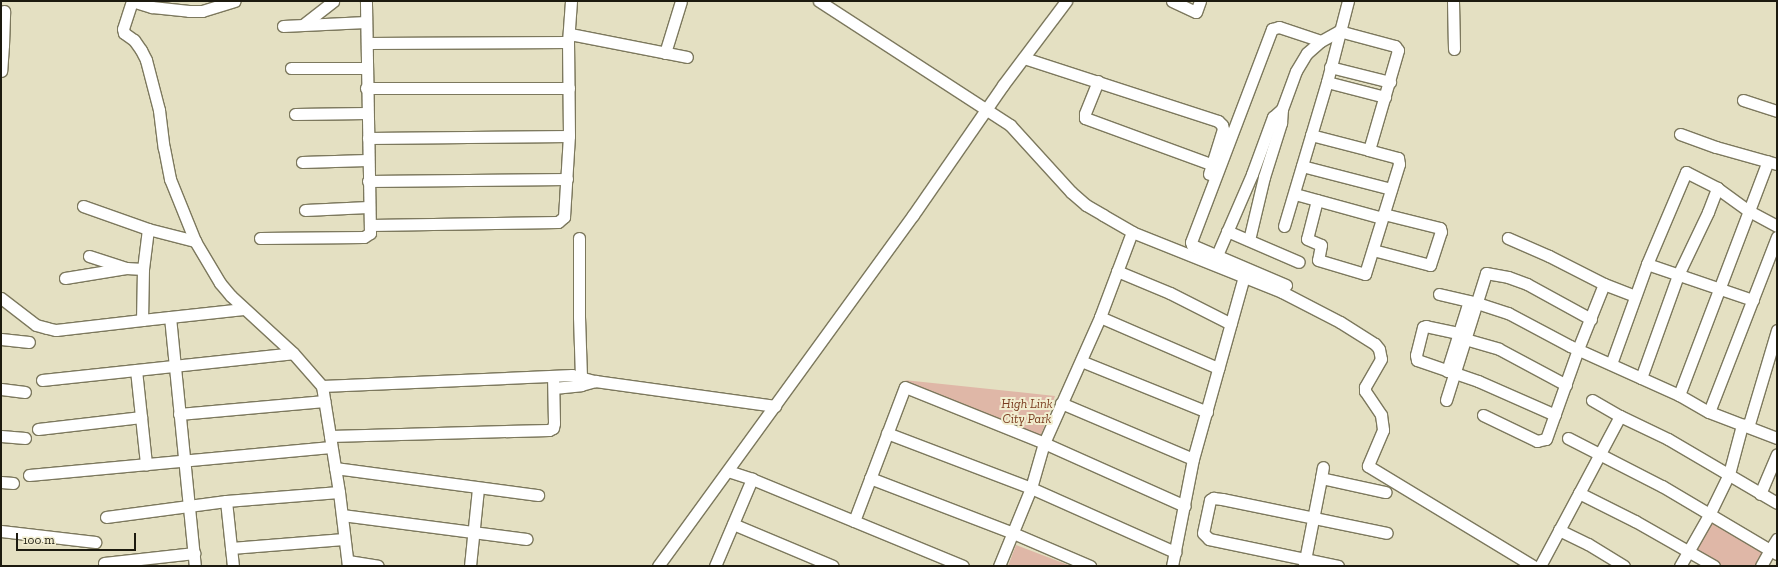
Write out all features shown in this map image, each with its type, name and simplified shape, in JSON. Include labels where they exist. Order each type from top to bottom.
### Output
[{"type":"street","points":[[234,1],[202,11],[152,7],[132,1],[123,29],[124,34],[137,45],[146,60],[159,110],[170,179],[195,241],[220,283],[243,309],[293,352],[322,386],[339,492],[348,564],[378,566]]},
{"type":"street","points":[[304,24],[333,1]]},
{"type":"street","points":[[260,238],[364,238],[370,233],[367,160],[366,1]]},
{"type":"street","points":[[370,225],[558,222],[564,217],[569,136],[569,38],[572,1]]},
{"type":"street","points":[[665,53],[681,1]]},
{"type":"street","points":[[819,1],[987,108],[1010,125],[1054,176],[1086,205],[1132,232],[1286,285]]},
{"type":"street","points":[[658,566],[776,406],[987,108],[1066,1]]},
{"type":"street","points":[[1172,1],[1196,12],[1200,1]]},
{"type":"street","points":[[1284,226],[1295,194],[1327,82],[1348,1]]},
{"type":"street","points":[[1453,1],[1454,49]]},
{"type":"street","points":[[1,71],[4,11]]},
{"type":"street","points":[[283,26],[366,22]]},
{"type":"street","points":[[1321,41],[1278,27],[1273,27],[1191,241],[1192,245],[1244,276],[1282,292],[1328,315],[1364,336],[1379,349],[1380,359],[1365,386],[1365,391],[1381,415],[1382,430],[1368,466],[1533,566]]},
{"type":"street","points":[[1249,240],[1264,177],[1281,123],[1282,109],[1299,65],[1307,53],[1321,41],[1339,31],[1397,48],[1390,82],[1369,150]]},
{"type":"street","points":[[367,43],[569,38],[687,57]]},
{"type":"street","points":[[1024,58],[1098,81],[1218,121],[1222,125],[1223,129],[1210,169],[1085,118],[1085,114],[1098,81]]},
{"type":"street","points":[[1330,67],[1390,82]]},
{"type":"street","points":[[291,68],[366,68]]},
{"type":"street","points":[[1327,82],[1385,97]]},
{"type":"street","points":[[366,88],[569,88]]},
{"type":"street","points":[[1743,100],[1777,111]]},
{"type":"street","points":[[1215,260],[1252,174],[1273,117],[1282,109]]},
{"type":"street","points":[[295,114],[367,113]]},
{"type":"street","points":[[1679,395],[1748,211],[1772,163],[1716,147],[1680,134]]},
{"type":"street","points":[[1311,135],[1369,150],[1399,160],[1374,250],[1365,274],[1319,260],[1321,245],[1307,239],[1317,200]]},
{"type":"street","points":[[368,138],[569,136]]},
{"type":"street","points":[[302,162],[367,160]]},
{"type":"street","points":[[1302,166],[1391,189]]},
{"type":"street","points":[[1611,364],[1647,264],[1686,172],[1717,188],[1748,211],[1777,226]]},
{"type":"street","points":[[1252,174],[1264,177]]},
{"type":"street","points":[[368,181],[567,179]]},
{"type":"street","points":[[1641,378],[1678,276],[1708,212],[1717,188]]},
{"type":"street","points":[[1295,194],[1383,216],[1440,228],[1441,232],[1430,265],[1374,250]]},
{"type":"street","points":[[83,206],[148,229],[195,241]]},
{"type":"street","points":[[305,210],[368,207]]},
{"type":"street","points":[[142,320],[143,269],[148,229]]},
{"type":"street","points":[[1227,231],[1299,262]]},
{"type":"street","points":[[999,566],[1031,488],[1044,443],[1100,317],[1132,232]]},
{"type":"street","points":[[1709,412],[1777,237]]},
{"type":"street","points":[[579,238],[579,317],[582,376]]},
{"type":"street","points":[[1508,238],[1549,256],[1604,284],[1635,296]]},
{"type":"street","points":[[90,256],[126,268]]},
{"type":"street","points":[[1647,264],[1678,276],[1753,300]]},
{"type":"street","points":[[65,278],[126,268],[143,269]]},
{"type":"street","points":[[1117,271],[1170,294],[1231,324]]},
{"type":"street","points":[[1446,400],[1462,336],[1473,302],[1486,273],[1508,277],[1527,284],[1591,319]]},
{"type":"street","points":[[1172,566],[1185,506],[1193,459],[1244,276]]},
{"type":"street","points":[[1483,415],[1541,442],[1546,439],[1578,349],[1604,284]]},
{"type":"street","points":[[1440,294],[1508,313],[1578,349],[1679,395],[1709,412],[1777,438]]},
{"type":"street","points":[[1,298],[36,326],[56,330],[243,309]]},
{"type":"street","points":[[170,317],[195,566]]},
{"type":"street","points":[[1100,317],[1218,368]]},
{"type":"street","points":[[1555,415],[1497,388],[1418,360],[1416,355],[1420,333],[1423,327],[1426,326],[1500,349],[1566,386]]},
{"type":"street","points":[[1742,425],[1749,424],[1777,330]]},
{"type":"street","points":[[1,339],[29,342]]},
{"type":"street","points":[[42,380],[293,352]]},
{"type":"street","points":[[1081,361],[1207,412]]},
{"type":"street","points":[[136,370],[146,464]]},
{"type":"street","points":[[322,386],[572,374],[595,381],[776,406]]},
{"type":"street","points":[[29,475],[184,461],[331,441],[549,430],[553,428],[554,423],[553,376]]},
{"type":"street","points":[[554,388],[581,385],[595,381]]},
{"type":"street","points":[[854,521],[905,387],[1044,443],[1185,506]]},
{"type":"street","points":[[1,389],[25,392]]},
{"type":"street","points":[[1592,400],[1620,416],[1668,439],[1777,503]]},
{"type":"street","points":[[179,414],[324,402]]},
{"type":"street","points":[[1061,403],[1193,459]]},
{"type":"street","points":[[1540,566],[1620,416]]},
{"type":"street","points":[[38,429],[141,417]]},
{"type":"street","points":[[1680,566],[1709,515],[1729,474],[1742,425]]},
{"type":"street","points":[[887,433],[1031,488],[1175,552]]},
{"type":"street","points":[[1,436],[25,438]]},
{"type":"street","points":[[1568,438],[1648,478],[1774,552]]},
{"type":"street","points":[[1760,494],[1777,454]]},
{"type":"street","points":[[1304,562],[1323,466]]},
{"type":"street","points":[[335,468],[538,496]]},
{"type":"street","points":[[728,471],[752,479],[963,566]]},
{"type":"street","points":[[870,478],[1013,533],[1090,566]]},
{"type":"street","points":[[1321,478],[1385,492]]},
{"type":"street","points":[[716,566],[752,479]]},
{"type":"street","points":[[1,482],[14,483]]},
{"type":"street","points":[[470,566],[478,488]]},
{"type":"street","points":[[106,517],[226,501],[339,492]]},
{"type":"street","points":[[1579,493],[1635,521],[1714,566]]},
{"type":"street","points":[[1338,566],[1304,562],[1206,537],[1204,533],[1210,500],[1217,498],[1386,533]]},
{"type":"street","points":[[226,501],[233,566]]},
{"type":"street","points":[[342,515],[526,539]]},
{"type":"street","points":[[733,524],[833,566]]},
{"type":"street","points":[[1559,530],[1588,544],[1624,566]]},
{"type":"street","points":[[1,531],[95,542]]},
{"type":"street","points":[[231,548],[344,539]]},
{"type":"street","points":[[1761,566],[1774,552],[1777,539]]},
{"type":"street","points":[[104,563],[194,553]]},
{"type":"green space","name":"High Link City Park","points":[[904,380],[1055,396],[1040,438]]},
{"type":"green space","points":[[1709,520],[1765,550],[1756,566],[1719,566],[1692,552]]},
{"type":"green space","points":[[1016,545],[1071,566],[1008,566]]}]
